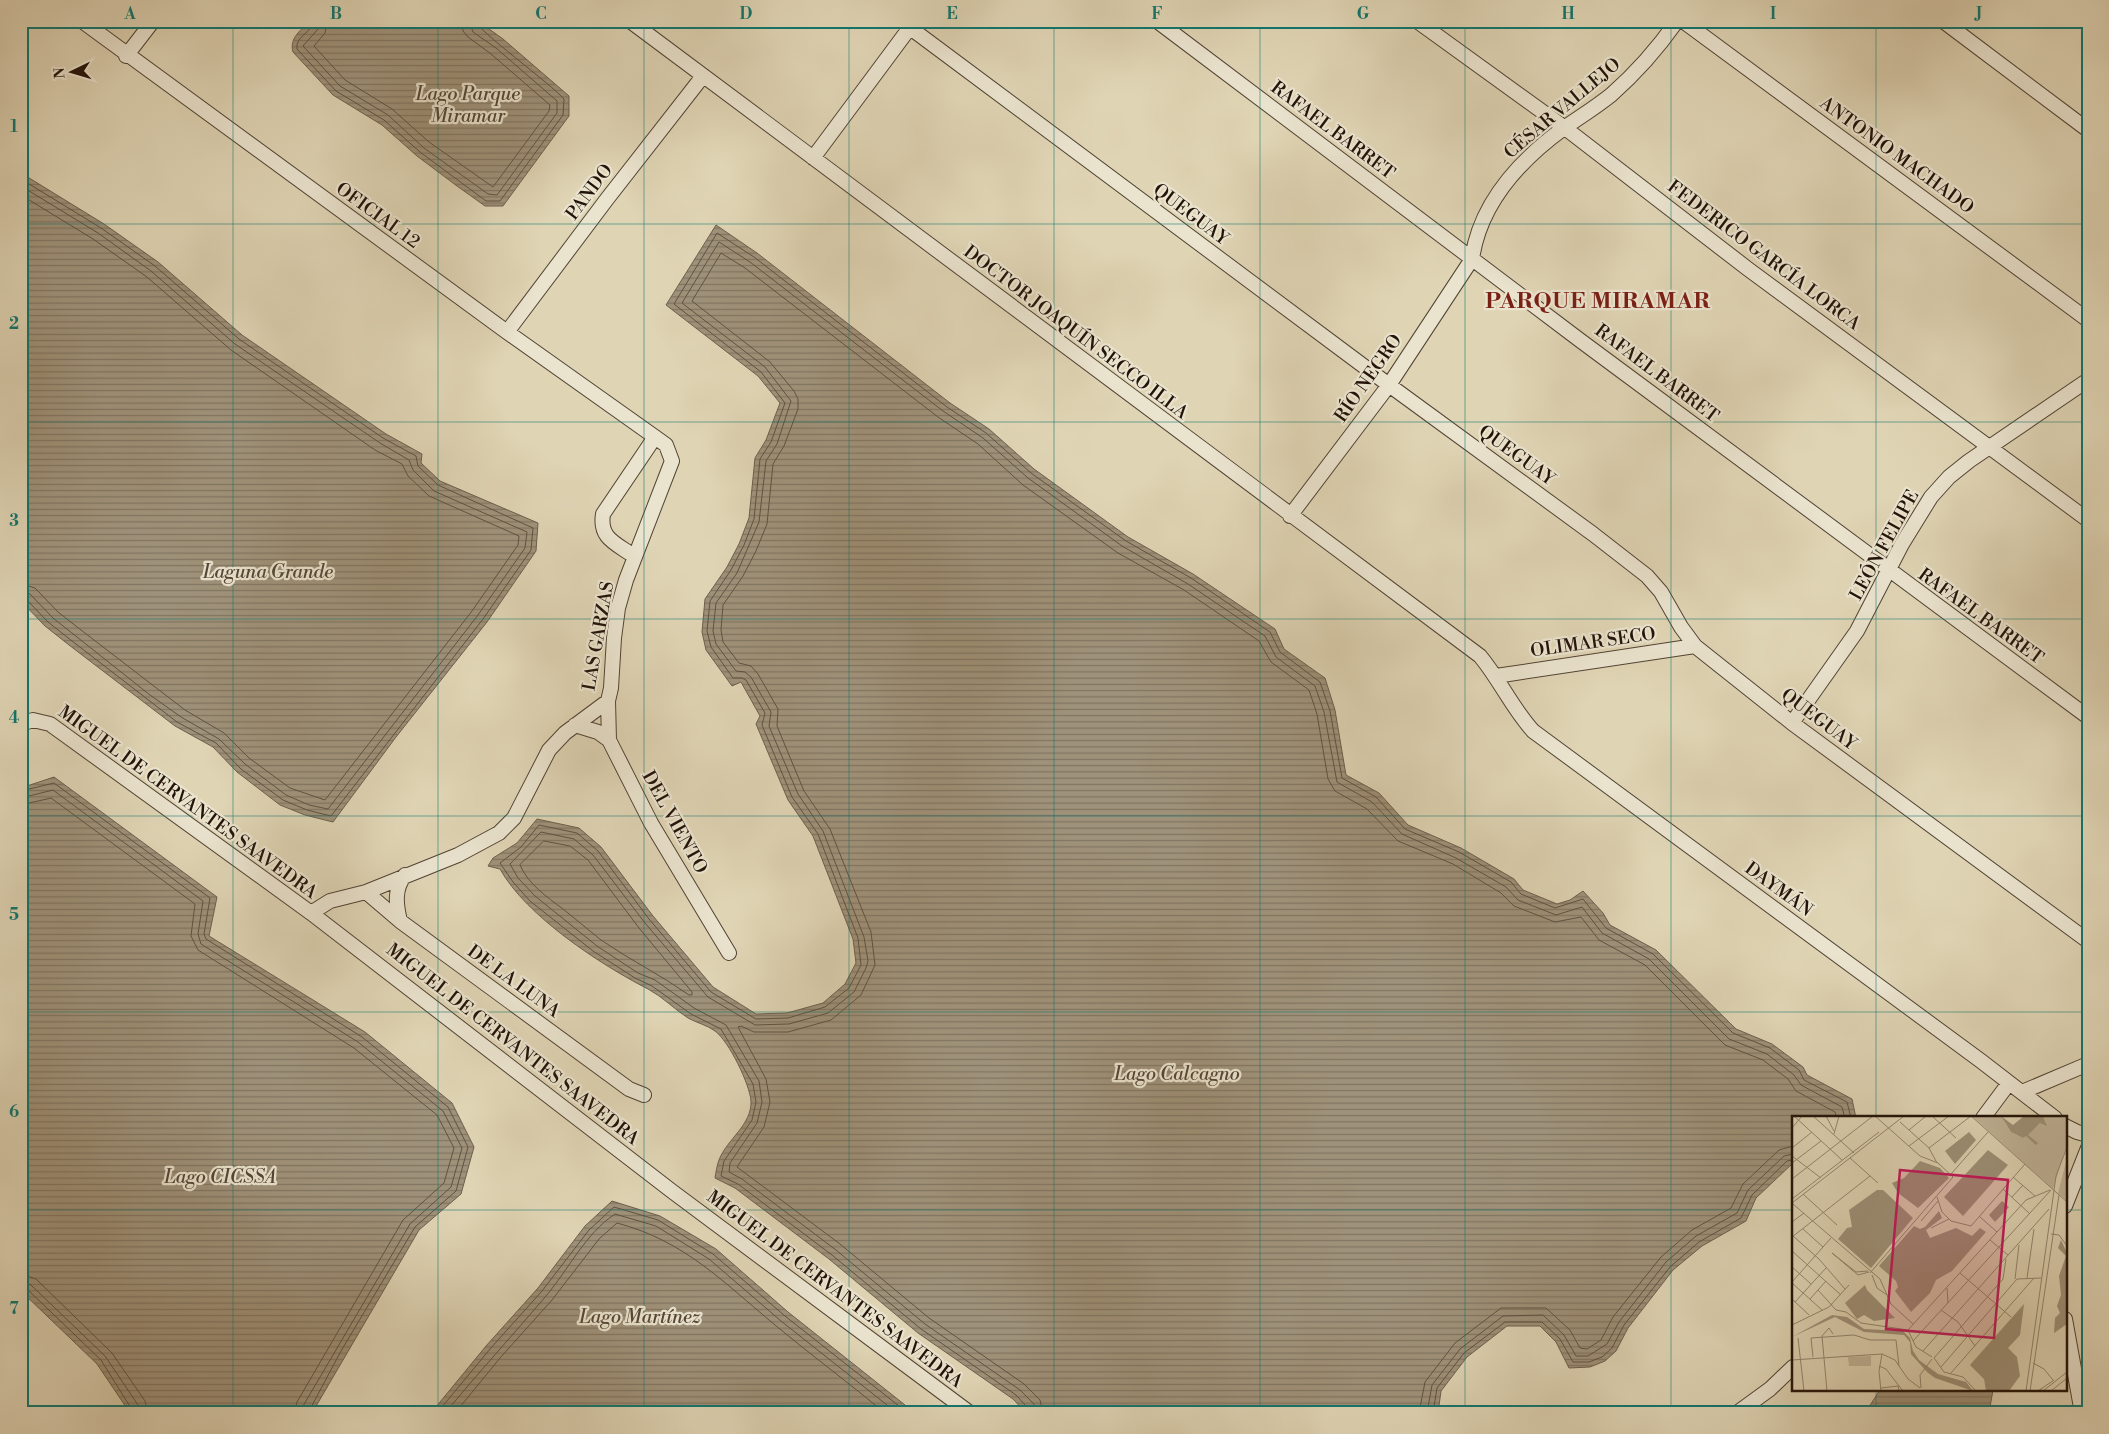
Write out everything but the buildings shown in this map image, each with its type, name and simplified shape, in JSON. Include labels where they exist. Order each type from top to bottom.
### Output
[{"type":"street","name":"OFICIAL 12","points":[[82,21],[126,56],[507,332],[655,436]]},
{"type":"street","points":[[126,56],[153,21]]},
{"type":"street","name":"DOCTOR JOAQUÍN SECCO ILLA","points":[[630,21],[1290,516],[1480,656],[1496,676]]},
{"type":"street","name":"RAFAEL BARRET","points":[[1157,21],[1889,571],[2088,717]]},
{"type":"street","name":"FEDERICO GARCÍA LORCA","points":[[1418,21],[1565,128],[1748,269],[1991,446],[2088,520]]},
{"type":"street","name":"CÉSAR VALLEJO","points":[[1472,259],[1475,239],[1482,221],[1502,187],[1522,163],[1565,128],[1595,107],[1628,78],[1664,40],[1678,21]]},
{"type":"street","name":"ANTONIO MACHADO","points":[[1683,21],[2088,320]]},
{"type":"street","points":[[1943,21],[2088,130]]},
{"type":"street","points":[[813,158],[908,23]]},
{"type":"street","name":"QUEGUAY","points":[[908,23],[1389,385],[1594,534],[1646,576],[1661,592],[1681,627],[1695,646],[1792,723],[2088,941]]},
{"type":"street","name":"PANDO","points":[[507,332],[703,76]]},
{"type":"street","name":"RÍO NEGRO","points":[[1290,516],[1389,385],[1472,259]]},
{"type":"street","name":"LEÓN FELIPE","points":[[1792,723],[1857,631],[1909,530],[1931,497],[1949,477],[2088,380]]},
{"type":"street","points":[[635,557],[606,536],[601,526],[602,514],[655,436]]},
{"type":"street","name":"LAS GARZAS","points":[[311,913],[330,901],[366,892],[458,854],[499,833],[514,818],[549,750],[575,725],[608,701],[611,688],[618,608],[635,557],[662,493],[672,461],[666,445],[655,436]]},
{"type":"street","name":"OLIMAR SECO","points":[[1496,676],[1695,646]]},
{"type":"street","name":"DAYMÁN","points":[[1496,676],[1518,715],[1532,731],[2052,1116]]},
{"type":"street","points":[[608,701],[609,740]]},
{"type":"street","name":"MIGUEL DE CERVANTES SAAVEDRA","points":[[23,723],[40,720],[50,724],[311,913],[673,1192],[970,1413]]},
{"type":"street","points":[[575,725],[598,732],[609,740]]},
{"type":"street","name":"DEL VIENTO","points":[[609,740],[651,823],[729,953]]},
{"type":"street","points":[[400,921],[396,907],[397,894],[400,882],[405,875]]},
{"type":"street","name":"DE LA LUNA","points":[[366,892],[400,921],[629,1089],[644,1094]]},
{"type":"street","points":[[2022,1092],[2088,1064]]},
{"type":"street","points":[[1984,1116],[2009,1083]]},
{"type":"street","points":[[2066,1126],[2088,1135]]},
{"type":"street","points":[[2066,1203],[2088,1148]]},
{"type":"street","points":[[2066,1325],[2082,1413]]},
{"type":"street","points":[[1737,1413],[1770,1389],[1792,1368]]},
{"type":"water","name":"Lago Parque Miramar","points":[[310,21],[478,21],[503,39],[569,96],[569,116],[503,206],[485,206],[417,156],[382,125],[333,95],[293,52],[294,38]]},
{"type":"water","name":"Laguna Grande","points":[[21,173],[104,224],[158,262],[242,335],[386,434],[422,454],[421,463],[440,481],[538,523],[536,551],[487,622],[396,737],[333,822],[305,815],[280,805],[237,772],[213,747],[175,726],[69,645],[45,626],[21,601]]},
{"type":"water","name":"Lago Calcagno","points":[[716,225],[757,253],[950,403],[989,429],[1034,469],[1128,537],[1193,574],[1275,629],[1284,649],[1325,678],[1335,710],[1346,775],[1379,793],[1408,825],[1461,848],[1514,879],[1523,890],[1557,904],[1570,900],[1583,891],[1603,913],[1610,925],[1656,950],[1736,1029],[1772,1044],[1803,1067],[1807,1075],[1852,1099],[1856,1116],[1792,1116],[1792,1164],[1756,1198],[1746,1221],[1702,1246],[1673,1270],[1628,1328],[1616,1351],[1605,1361],[1590,1367],[1569,1368],[1556,1342],[1540,1326],[1507,1326],[1467,1357],[1441,1391],[1438,1413],[1026,1413],[1013,1399],[918,1333],[829,1259],[735,1188],[715,1178],[717,1166],[723,1152],[748,1117],[751,1101],[743,1074],[721,1036],[712,1029],[688,1018],[653,992],[609,967],[566,938],[527,904],[500,869],[488,866],[493,858],[517,843],[537,819],[579,828],[601,847],[653,916],[713,987],[756,1014],[787,1013],[823,1003],[845,984],[856,963],[853,939],[813,836],[788,800],[756,724],[760,716],[741,682],[732,686],[706,650],[702,632],[705,599],[727,567],[739,544],[749,518],[755,458],[766,440],[780,403],[758,376],[666,305]]},
{"type":"water","name":"Lago CICSSA","points":[[54,777],[217,897],[209,936],[365,1032],[452,1103],[474,1147],[461,1194],[419,1230],[312,1413],[130,1413],[97,1364],[21,1291],[21,788]]},
{"type":"water","name":"Lago Martínez","points":[[612,1201],[660,1216],[716,1249],[788,1312],[905,1405],[904,1413],[431,1413],[486,1346],[538,1288],[585,1226]]},
{"type":"water","points":[[1879,1392],[1993,1392],[1989,1413],[1865,1413]]},
{"type":"district","name":"PARQUE MIRAMAR","points":[[1598,300]]}]
